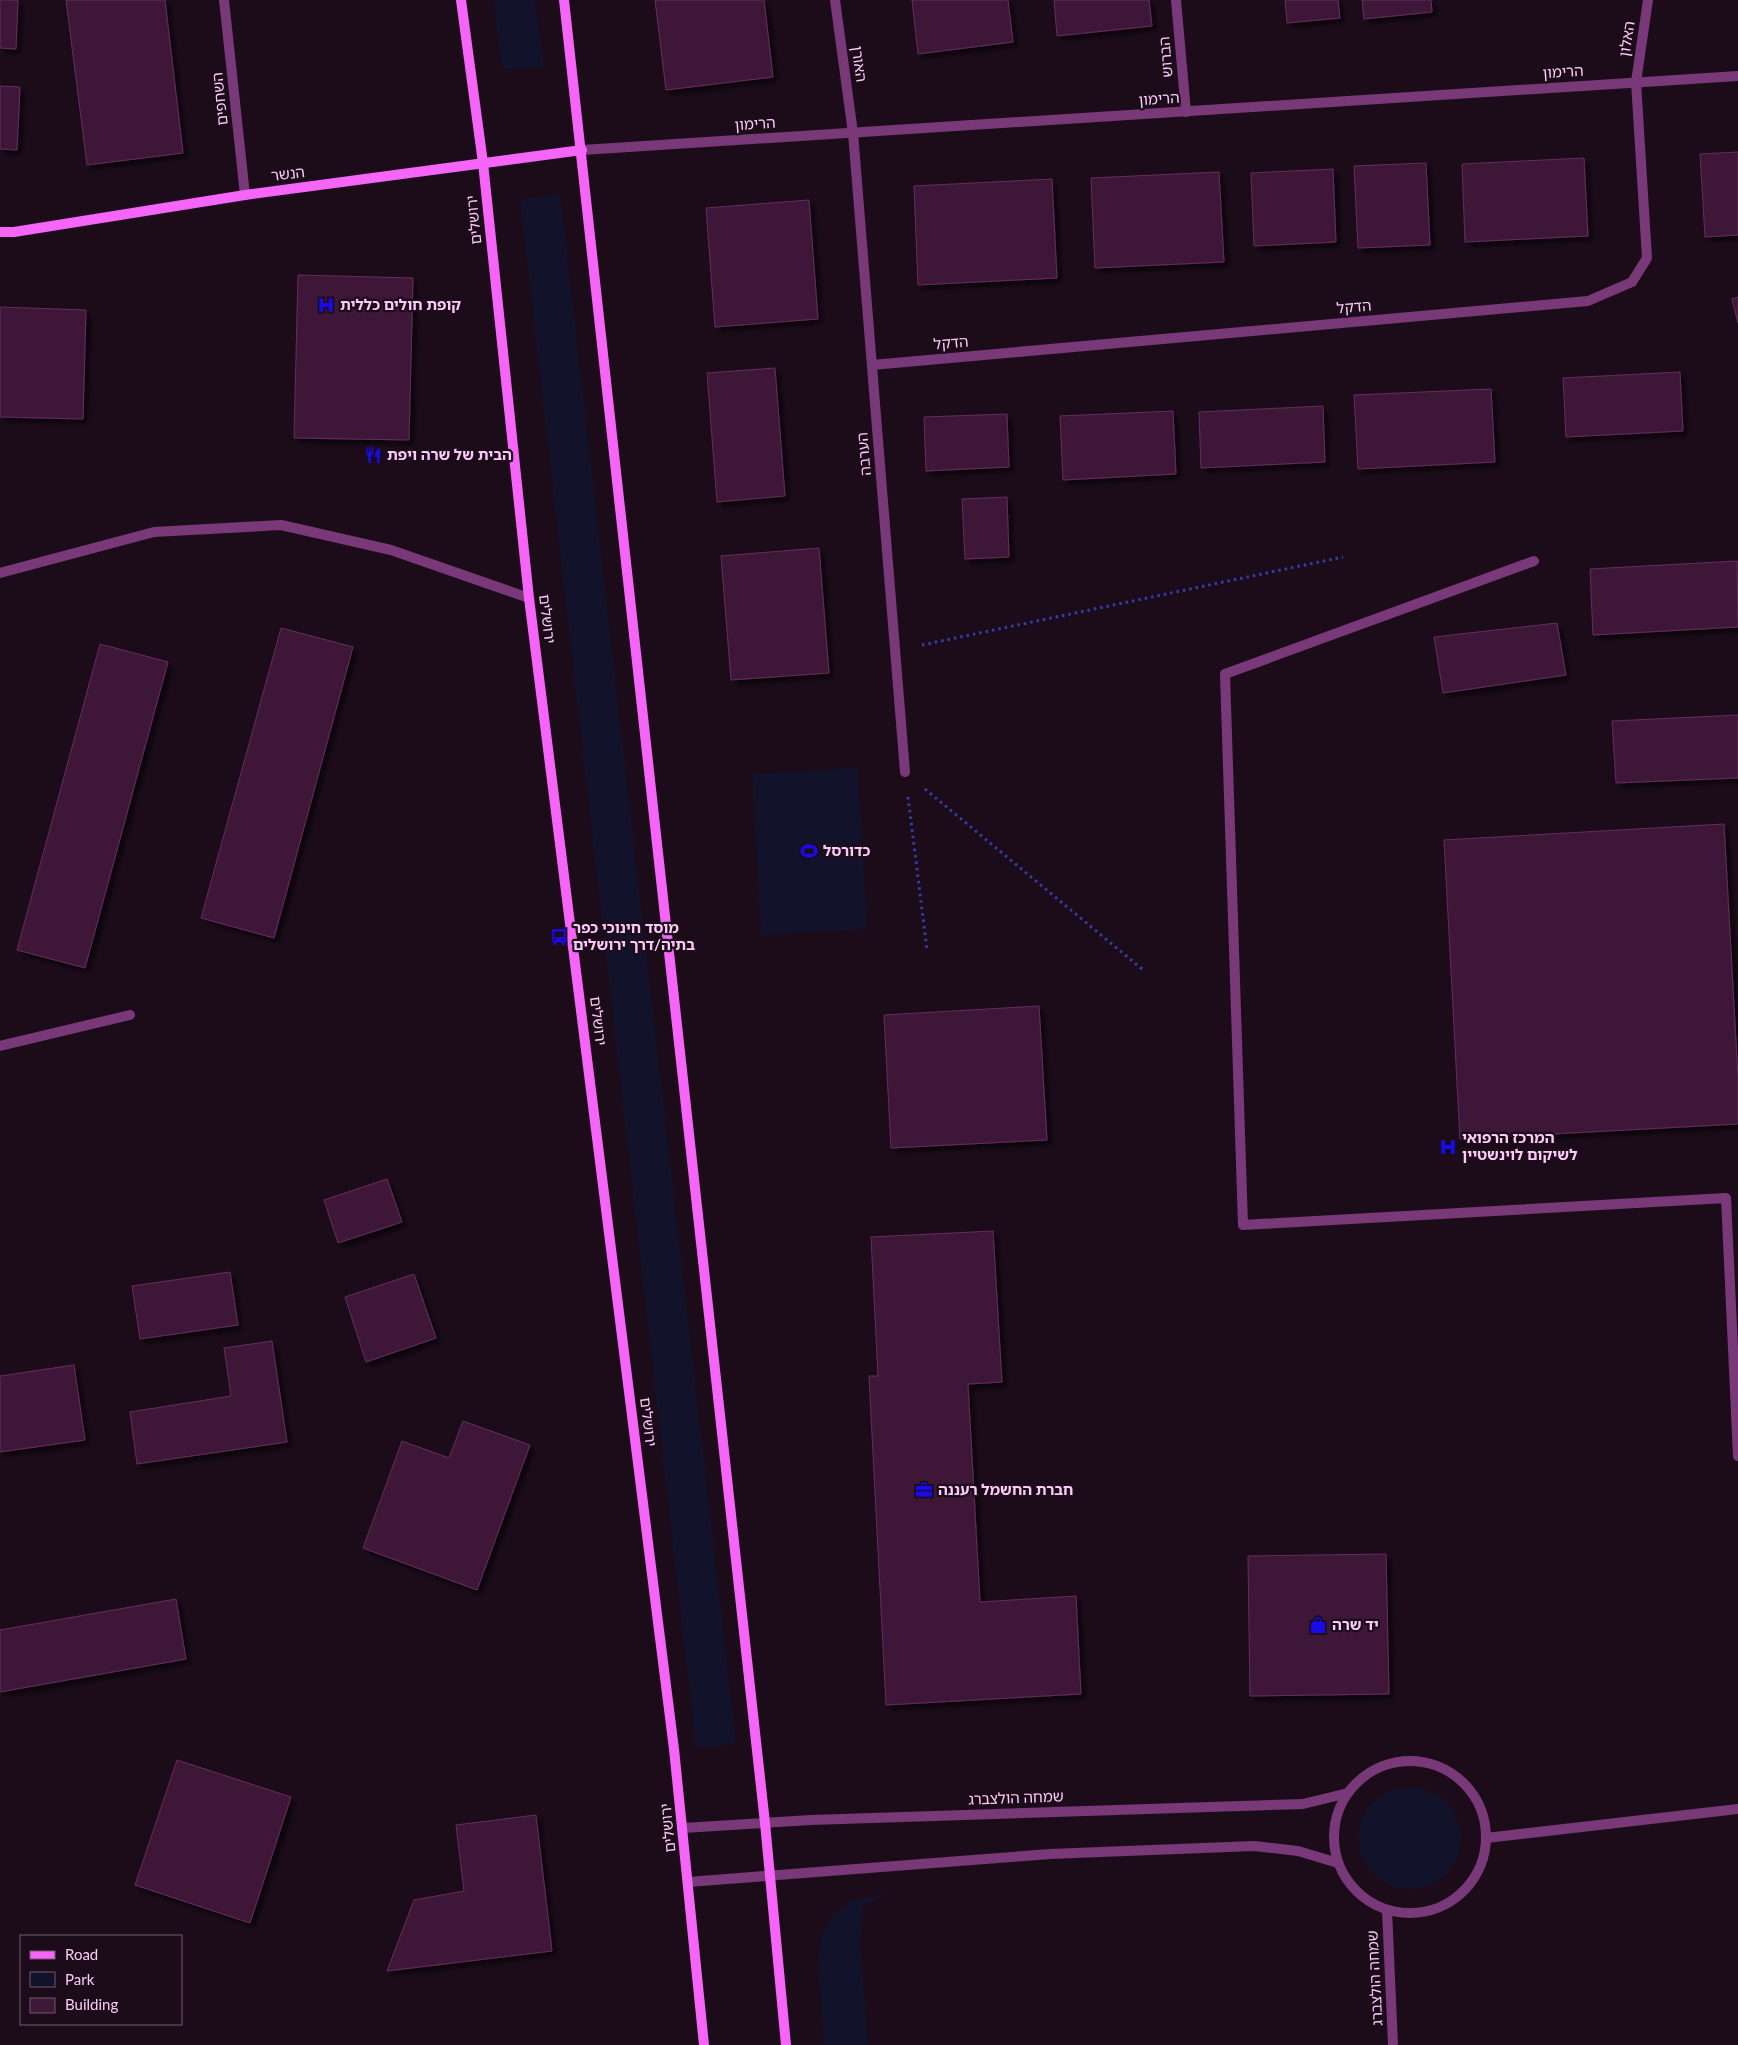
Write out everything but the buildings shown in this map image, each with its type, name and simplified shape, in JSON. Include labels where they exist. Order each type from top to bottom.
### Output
[{"type":"main road","name":"ירושלים","points":[[461,0],[483,163],[529,598],[674,1748],[704,2045]]},
{"type":"main road","points":[[564,0],[765,1823],[786,2045]]},
{"type":"main road","name":"הנשר","points":[[0,232],[14,232],[245,195],[582,150]]},
{"type":"street","name":"השחפים","points":[[224,0],[245,195]]},
{"type":"street","name":"האורן","points":[[835,0],[854,133]]},
{"type":"street","name":"הברוש","points":[[1176,0],[1186,112]]},
{"type":"street","name":"האלון","points":[[1636,82],[1648,0]]},
{"type":"street","name":"הרימון","points":[[582,150],[1738,76]]},
{"type":"street","name":"הדקל","points":[[872,365],[1588,301],[1632,282],[1647,258],[1636,82]]},
{"type":"street","name":"הערבה","points":[[854,133],[905,772]]},
{"type":"street","points":[[0,573],[154,532],[281,525],[391,550],[529,598]]},
{"type":"street","points":[[1534,561],[1224,674],[1243,1225],[1726,1198],[1738,1456]]},
{"type":"street","points":[[0,1046],[130,1015]]},
{"type":"street","points":[[1418,1761],[1443,1768],[1465,1783],[1480,1805],[1487,1830],[1486,1838],[1484,1857],[1472,1881],[1454,1900],[1433,1910],[1410,1913],[1387,1910],[1366,1900],[1350,1883],[1338,1863],[1334,1840],[1336,1817],[1348,1792],[1367,1775],[1391,1763],[1418,1761]]},
{"type":"street","name":"שמחה הולצברג","points":[[683,1828],[821,1820],[1303,1804],[1348,1792]]},
{"type":"street","points":[[1486,1838],[1738,1809]]},
{"type":"street","points":[[688,1882],[1050,1854],[1254,1846],[1298,1851],[1338,1863]]},
{"type":"street","name":"שמחה הולצברג","points":[[1387,1910],[1393,2045]]},
{"type":"path","points":[[895,651],[1343,556]]},
{"type":"path","points":[[905,772],[927,950]]},
{"type":"path","points":[[905,772],[1142,969]]},
{"type":"green space","points":[[494,0],[535,0],[544,68],[502,69]]},
{"type":"green space","points":[[560,194],[736,1744],[696,1748],[520,199]]},
{"type":"green space","name":"כדורסל","points":[[858,768],[867,929],[761,935],[752,774]]},
{"type":"green space","points":[[1410,1787],[1429,1791],[1446,1802],[1457,1819],[1461,1838],[1457,1857],[1446,1874],[1429,1885],[1410,1889],[1391,1885],[1374,1874],[1363,1857],[1359,1838],[1363,1819],[1374,1802],[1391,1791]]},
{"type":"green space","points":[[888,1894],[863,1906],[860,1945],[868,2045],[824,2045],[818,1964],[822,1933],[833,1916],[853,1900]]},
{"type":"place","name":"קופת חולים כללית","points":[[326,305]]},
{"type":"place","name":"הבית של שרה ויפת","points":[[373,455]]},
{"type":"place","name":"כדורסל","points":[[809,851]]},
{"type":"place","name":"מוסד חינוכי כפר בתיה/דרך ירושלים","points":[[559,937]]},
{"type":"place","name":"המרכז הרפואי לשיקום לוינשטיין","points":[[1448,1147]]},
{"type":"place","name":"חברת החשמל רעננה","points":[[924,1490]]},
{"type":"place","name":"יד שרה","points":[[1318,1625]]}]
